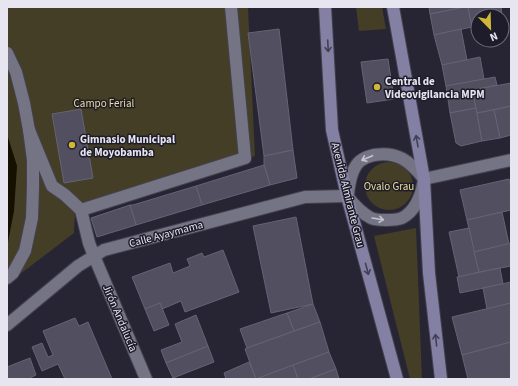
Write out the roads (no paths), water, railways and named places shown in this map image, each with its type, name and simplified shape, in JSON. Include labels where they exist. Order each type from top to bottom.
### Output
[{"type":"main road","name":"Avenida Almirante Grau","points":[[325,7],[332,130],[347,196],[397,379]]},
{"type":"main road","points":[[394,7],[424,179],[429,273],[441,379]]},
{"type":"street","points":[[29,130],[52,186],[65,195],[81,210],[245,158],[231,7]]},
{"type":"street","points":[[7,52],[16,72],[24,103],[33,160],[32,218],[25,251],[13,273],[7,278]]},
{"type":"street","points":[[383,154],[396,156],[405,160],[416,168],[424,179],[420,197],[416,204],[401,218],[384,220],[371,218],[357,208],[347,196],[352,172],[360,162],[368,156],[383,154]]},
{"type":"street","points":[[424,179],[511,160]]},
{"type":"street","name":"Calle Ayaymama","points":[[7,324],[78,266],[104,250],[305,197],[347,196]]},
{"type":"street","name":"Jirón Andalucía","points":[[81,210],[89,243],[146,379]]},
{"type":"place","name":"Central de Videovigilancia MPM","points":[[377,87]]},
{"type":"place","name":"Gimnasio Municipal de Moyobamba","points":[[72,145]]},
{"type":"park label","name":"Campo Ferial","points":[[104,103]]},
{"type":"park label","name":"Ovalo Grau","points":[[389,186]]}]
